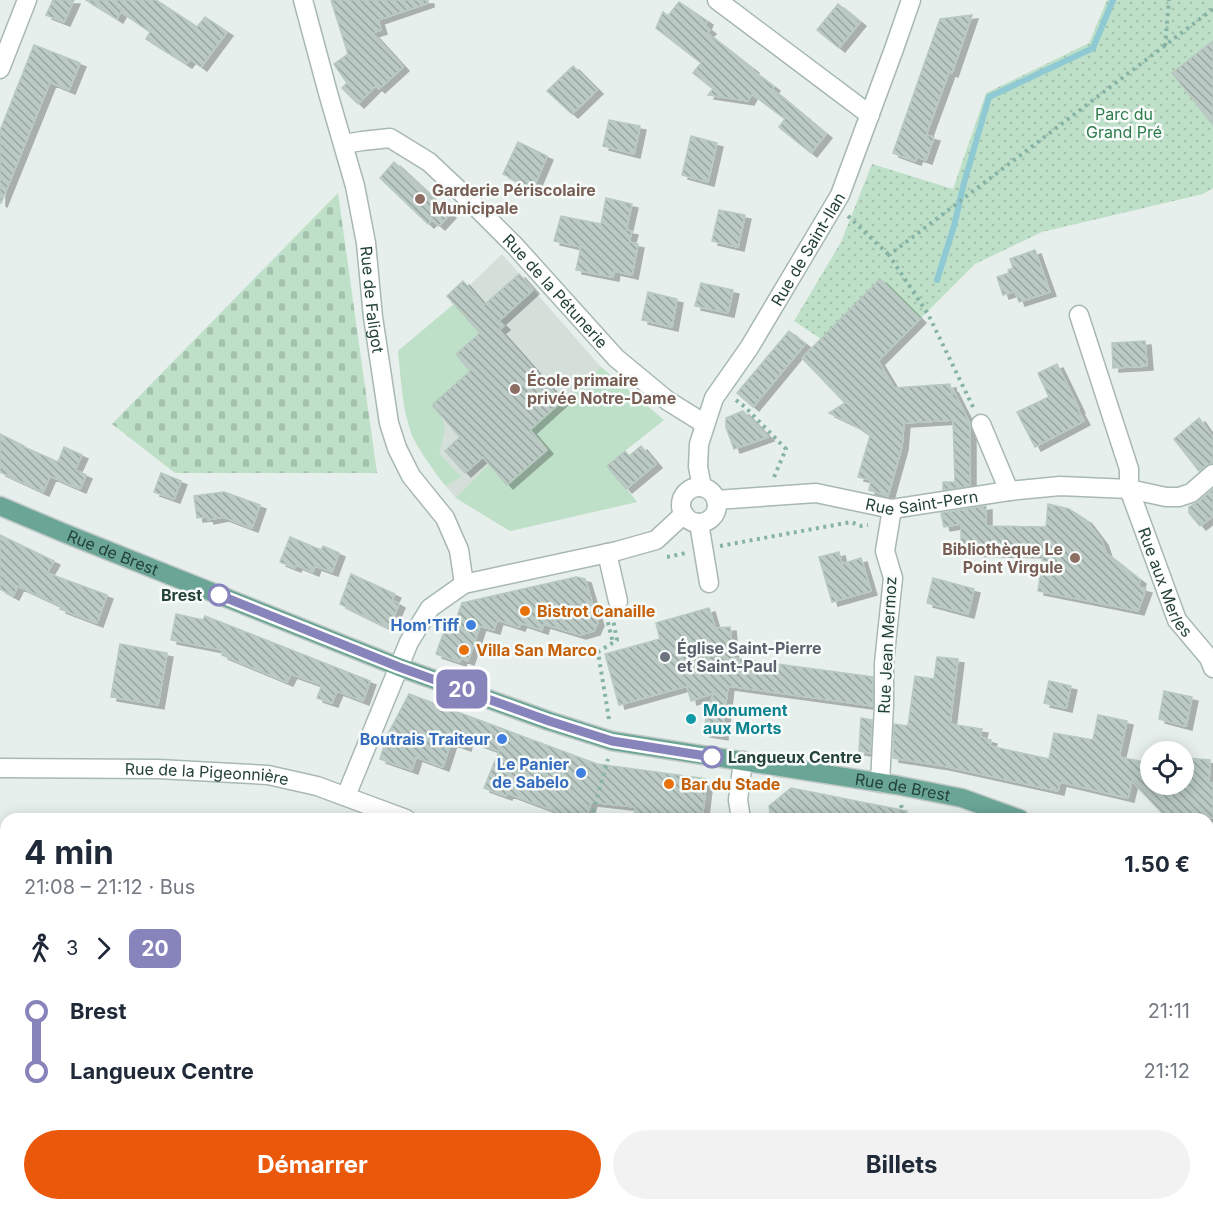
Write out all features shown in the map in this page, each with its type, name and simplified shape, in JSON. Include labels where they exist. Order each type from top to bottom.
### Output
[{"type":"main road","name":"Rue de Brest","points":[[0,506],[399,667],[612,741],[962,798],[1003,813]]},
{"type":"street","points":[[0,69],[27,0]]},
{"type":"street","name":"Rue de Faligot","points":[[303,0],[356,186],[366,243],[389,423],[397,448],[411,476],[445,518],[459,550],[464,584]]},
{"type":"street","points":[[717,0],[870,115]]},
{"type":"street","name":"Rue de Saint-Ilan","points":[[702,487],[698,467],[699,444],[714,398],[749,348],[840,195],[911,0]]},
{"type":"street","name":"Rue de la Pétunerie","points":[[344,144],[390,138],[429,162],[515,246],[616,358],[668,400],[705,424]]},
{"type":"street","name":"Rue aux Merles","points":[[1078,315],[1129,469],[1129,489],[1177,620],[1211,663]]},
{"type":"street","points":[[981,424],[1009,490]]},
{"type":"street","name":"Rue Saint-Pern","points":[[716,500],[816,493],[891,516],[1009,490],[1060,486],[1129,489],[1166,497],[1179,497],[1191,493],[1213,474]]},
{"type":"street","points":[[346,795],[409,642],[430,608],[464,584],[607,554],[656,540],[692,518],[706,521],[714,515],[717,509],[716,500],[712,492],[702,487],[691,489],[683,497],[681,504],[692,518],[704,549],[709,583]]},
{"type":"street","name":"Rue Jean Mermoz","points":[[880,783],[884,663],[893,578],[885,551],[891,516]]},
{"type":"street","points":[[607,554],[616,610]]},
{"type":"street","points":[[740,813],[738,800],[742,761]]},
{"type":"street","name":"Rue de la Pigeonnière","points":[[0,768],[158,769],[268,775],[346,795],[376,813]]},
{"type":"path","points":[[1165,46],[1169,0]]},
{"type":"path","points":[[889,255],[1213,9]]},
{"type":"path","points":[[834,204],[889,255],[928,314],[981,424]]},
{"type":"path","points":[[720,389],[745,407],[786,448],[765,497]]},
{"type":"path","points":[[657,559],[851,522],[861,526],[891,516]]},
{"type":"path","points":[[593,813],[612,741],[598,652],[617,640],[616,610]]},
{"type":"shaded area","name":"École primaire privée Notre-Dame","points":[[502,254],[601,367],[664,420],[607,465],[637,502],[510,531],[456,498],[438,477],[412,436],[405,411],[398,351],[454,304],[447,296],[463,281],[469,286]]},
{"type":"green space","name":"Parc du Grand Pré","points":[[1107,0],[1213,0],[1213,188],[1203,194],[1042,232],[975,264],[920,319],[821,339],[794,321],[841,242],[872,164],[953,189],[986,93],[1089,43]]},
{"type":"green space","points":[[338,193],[377,473],[175,473],[112,424]]},
{"type":"green space","points":[[454,304],[480,333],[456,354],[470,371],[432,405],[444,422],[439,453],[461,477],[446,486],[412,435],[404,404],[398,351]]},
{"type":"green space","points":[[601,367],[664,420],[607,465],[637,502],[510,531],[456,498],[489,464],[547,450],[529,430]]},
{"type":"building","points":[[53,0],[74,0],[64,22],[46,15]]},
{"type":"building","points":[[86,0],[156,0],[197,27],[205,17],[227,32],[201,67],[190,59],[186,64],[146,39],[150,32],[121,12],[117,19]]},
{"type":"building","points":[[331,0],[428,0],[428,3],[378,20],[381,30],[372,33],[403,67],[379,89],[376,86],[358,104],[342,88],[347,83],[334,64],[348,54]]},
{"type":"building","points":[[679,2],[707,21],[705,26],[710,30],[707,33],[753,69],[774,87],[772,89],[826,134],[811,153],[779,127],[785,119],[752,94],[748,101],[708,95],[713,89],[693,73],[701,63],[656,28],[663,12],[668,16]]},
{"type":"building","points":[[838,4],[860,22],[839,48],[817,30]]},
{"type":"building","points":[[972,15],[952,73],[949,72],[926,135],[934,137],[926,160],[917,157],[915,161],[893,153],[940,19]]},
{"type":"building","points":[[1213,41],[1213,125],[1172,73]]},
{"type":"building","points":[[34,45],[80,63],[69,90],[50,82],[1,203],[0,131]]},
{"type":"building","points":[[573,66],[597,90],[572,114],[547,91]]},
{"type":"building","points":[[609,120],[640,126],[634,154],[603,146]]},
{"type":"building","points":[[691,136],[717,143],[708,182],[682,175]]},
{"type":"building","points":[[518,142],[547,156],[533,189],[503,174]]},
{"type":"building","points":[[394,162],[450,214],[439,226],[432,220],[428,224],[380,178]]},
{"type":"building","points":[[606,198],[632,204],[626,230],[632,231],[629,242],[638,244],[632,275],[614,271],[613,277],[576,270],[581,247],[554,241],[561,216],[601,224]]},
{"type":"building","points":[[719,210],[745,215],[738,247],[712,241]]},
{"type":"building","points":[[1035,250],[1050,292],[1019,302],[1015,291],[1003,295],[997,277],[1009,273],[1008,270],[1013,268],[1010,259]]},
{"type":"building","points":[[519,274],[533,290],[499,321],[504,326],[499,330],[562,401],[530,430],[547,450],[507,485],[483,457],[465,473],[445,451],[460,437],[432,405],[470,371],[456,354],[480,333],[447,296],[463,281],[484,305]]},
{"type":"building","points":[[880,279],[920,319],[878,361],[894,388],[950,384],[952,397],[952,388],[970,424],[970,486],[943,490],[943,482],[955,482],[953,420],[904,423],[902,446],[888,496],[869,490],[871,480],[858,477],[870,436],[853,424],[829,413],[845,403],[802,358]]},
{"type":"building","points":[[701,283],[733,290],[728,313],[695,306]]},
{"type":"building","points":[[648,292],[677,299],[672,327],[642,320]]},
{"type":"building","points":[[789,331],[805,344],[753,407],[737,393]]},
{"type":"building","points":[[1145,341],[1147,366],[1113,368],[1112,343]]},
{"type":"building","points":[[1057,364],[1084,421],[1035,447],[1017,412],[1049,397],[1038,373]]},
{"type":"building","points":[[743,411],[768,437],[734,449],[726,427],[726,418]]},
{"type":"building","points":[[1199,418],[1213,438],[1213,463],[1199,471],[1174,439]]},
{"type":"building","points":[[0,434],[58,462],[64,447],[82,455],[75,470],[86,475],[80,489],[50,476],[43,492],[0,472]]},
{"type":"building","points":[[641,446],[656,464],[626,489],[607,466],[625,451],[629,456]]},
{"type":"building","points":[[161,473],[181,481],[174,499],[154,492]]},
{"type":"building","points":[[1213,489],[1213,516],[1200,526],[1189,513],[1189,507]]},
{"type":"building","points":[[224,492],[260,505],[252,528],[223,517],[208,520],[207,517],[197,518],[194,496]]},
{"type":"building","name":"Bibliothèque Le Point Virgule","points":[[1048,504],[1069,509],[1086,520],[1102,541],[1106,553],[1140,580],[1138,587],[1146,589],[1138,611],[1038,591],[1043,554],[961,552],[961,524],[944,527],[941,513],[986,506],[986,526],[1046,527]]},
{"type":"building","points":[[0,535],[54,561],[47,573],[107,595],[97,623],[60,609],[61,606],[18,586],[13,596],[0,589]]},
{"type":"building","points":[[290,537],[321,550],[323,546],[339,553],[332,572],[315,566],[313,572],[280,562]]},
{"type":"building","points":[[839,552],[842,564],[861,558],[871,591],[832,602],[819,557]]},
{"type":"building","points":[[351,574],[395,594],[392,600],[399,604],[389,628],[340,604]]},
{"type":"building","points":[[576,577],[585,579],[598,622],[594,631],[580,635],[544,624],[542,630],[521,623],[519,627],[497,620],[494,630],[480,626],[468,661],[461,658],[460,662],[436,654],[447,623],[454,625],[462,603]]},
{"type":"building","points":[[933,578],[974,589],[968,614],[927,603]]},
{"type":"building","points":[[709,608],[715,628],[730,627],[733,658],[873,677],[873,706],[728,686],[722,736],[704,733],[707,710],[714,693],[691,701],[687,686],[619,705],[605,654],[660,639],[656,623]]},
{"type":"building","points":[[176,614],[203,620],[205,616],[370,681],[363,701],[337,691],[332,703],[317,698],[322,685],[291,674],[287,682],[222,655],[223,650],[171,640]]},
{"type":"building","points":[[120,644],[167,653],[158,705],[111,697]]},
{"type":"building","points":[[937,657],[958,659],[950,724],[982,729],[980,737],[991,740],[990,746],[1049,759],[1054,733],[1093,740],[1098,715],[1127,721],[1119,757],[1140,761],[1140,790],[1132,781],[1128,798],[1060,782],[1058,791],[944,766],[893,758],[894,724],[908,726],[915,676],[934,679]]},
{"type":"building","points":[[1049,681],[1071,686],[1066,708],[1044,703]]},
{"type":"building","points":[[1164,691],[1192,697],[1186,726],[1159,719]]},
{"type":"building","points":[[409,694],[597,764],[707,779],[703,813],[634,813],[635,807],[591,802],[588,813],[558,813],[507,793],[506,796],[484,788],[499,751],[467,739],[465,747],[451,742],[443,767],[416,757],[412,770],[380,759],[387,736]]},
{"type":"building","points":[[861,718],[872,720],[870,753],[859,751]]},
{"type":"building","points":[[1194,759],[1210,760],[1209,783],[1213,783],[1213,813],[1162,813],[1145,795],[1194,795]]},
{"type":"building","points":[[791,788],[907,811],[907,813],[770,813],[769,806]]},
{"type":"waterway","points":[[937,280],[989,97],[1093,48],[1113,0]]},
{"type":"bus line","name":"20","points":[[219,595],[399,667],[549,721],[612,741],[712,757]]},
{"type":"place","name":"Garderie Périscolaire Municipale","points":[[420,199]]},
{"type":"place","name":"École primaire privée Notre-Dame","points":[[515,389]]},
{"type":"place","name":"Bibliothèque Le Point Virgule","points":[[1075,558]]},
{"type":"place","name":"Brest","points":[[219,595]]},
{"type":"place","name":"Bistrot Canaille","points":[[525,611]]},
{"type":"place","name":"Hom'Tiff","points":[[471,625]]},
{"type":"place","name":"Villa San Marco","points":[[464,650]]},
{"type":"place","name":"Église Saint-Pierre et Saint-Paul","points":[[665,657]]},
{"type":"place","name":"Monument aux Morts","points":[[691,719]]},
{"type":"place","name":"Boutrais Traiteur","points":[[502,739]]},
{"type":"place","name":"Langueux Centre","points":[[712,757]]},
{"type":"place","name":"Le Panier de Sabelo","points":[[581,773]]},
{"type":"place","name":"Bar du Stade","points":[[669,784]]}]
